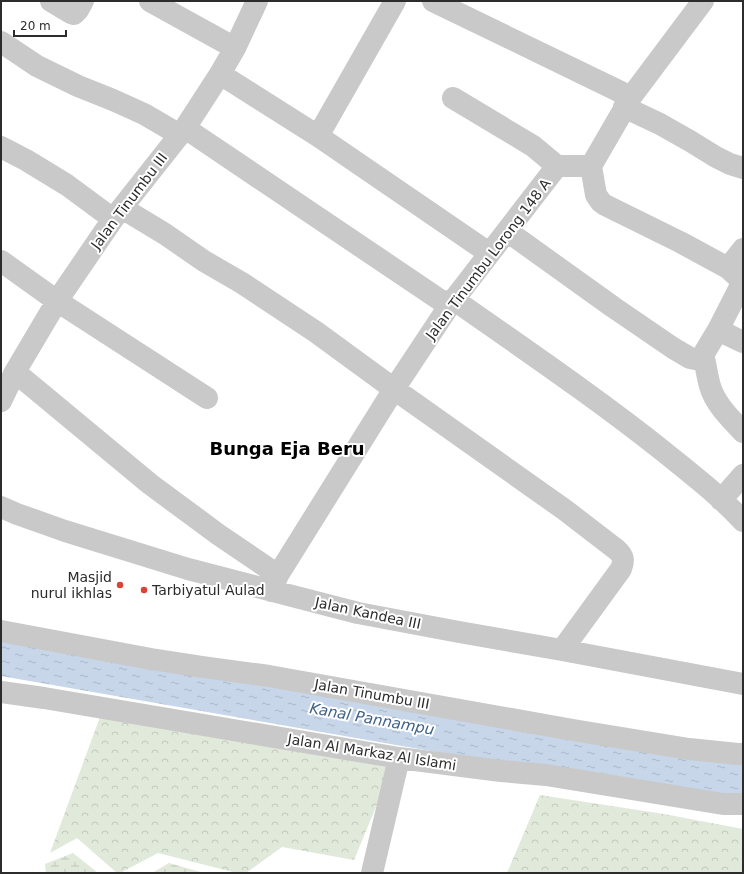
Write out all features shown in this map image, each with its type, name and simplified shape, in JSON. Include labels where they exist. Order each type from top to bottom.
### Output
[{"type":"street","points":[[51,1],[74,14],[84,1]]},
{"type":"street","points":[[150,1],[235,48]]},
{"type":"street","name":"Jalan Tinumbu III","points":[[1,401],[15,372],[57,301],[118,214],[182,131],[220,74],[235,48],[257,1]]},
{"type":"street","points":[[318,136],[395,1]]},
{"type":"street","points":[[433,1],[465,8],[628,102],[660,124],[716,158],[743,168]]},
{"type":"street","points":[[507,231],[673,348],[690,358],[700,358],[703,355],[718,330],[741,285],[741,281],[728,268],[601,202],[596,195],[591,166],[628,102],[703,1]]},
{"type":"street","points":[[1,42],[37,66],[78,86],[182,131],[451,302],[568,380],[627,423],[727,504],[743,521]]},
{"type":"street","points":[[220,74],[318,136],[489,253]]},
{"type":"street","points":[[453,98],[533,146],[557,166]]},
{"type":"street","points":[[1,147],[26,160],[277,306],[316,332],[394,390],[565,510],[618,550],[622,556],[623,562],[621,569],[562,650]]},
{"type":"street","name":"Jalan Tinumbu Lorong 148 A","points":[[275,583],[394,390],[451,302],[557,166],[591,166]]},
{"type":"street","points":[[728,268],[743,249]]},
{"type":"street","points":[[1,261],[57,301],[207,398]]},
{"type":"street","points":[[718,330],[743,342]]},
{"type":"street","points":[[703,355],[710,387],[715,397],[724,411],[743,432]]},
{"type":"street","points":[[15,372],[150,484],[219,535],[275,583]]},
{"type":"street","points":[[721,500],[743,475]]},
{"type":"street","name":"Jalan Kandea III","points":[[1,507],[65,531],[188,569],[275,583],[358,613],[743,684]]},
{"type":"street","name":"Jalan Tinumbu III","points":[[1,631],[150,659],[270,676],[573,730],[689,749],[743,754]]},
{"type":"street","name":"Jalan Al Markaz Al Islami","points":[[1,692],[399,758],[546,775],[715,802],[743,804]]},
{"type":"street","points":[[372,873],[399,758]]},
{"type":"green space","points":[[100,717],[392,768],[354,860],[282,847],[246,873],[237,873],[158,853],[120,873],[117,873],[77,838],[50,853]]},
{"type":"green space","points":[[540,795],[664,814],[743,829],[743,873],[507,873]]},
{"type":"green space","points":[[73,853],[98,873],[46,873],[45,864]]},
{"type":"green space","points":[[169,863],[204,873],[152,873]]},
{"type":"water","name":"Kanal Pannampu","points":[[1,637],[743,763],[743,802],[666,792],[1,676]]},
{"type":"place","name":"Masjid nurul ikhlas","points":[[120,585]]},
{"type":"place","name":"Tarbiyatul Aulad","points":[[144,590]]},
{"type":"district","name":"Bunga Eja Beru","points":[[287,449]]}]
